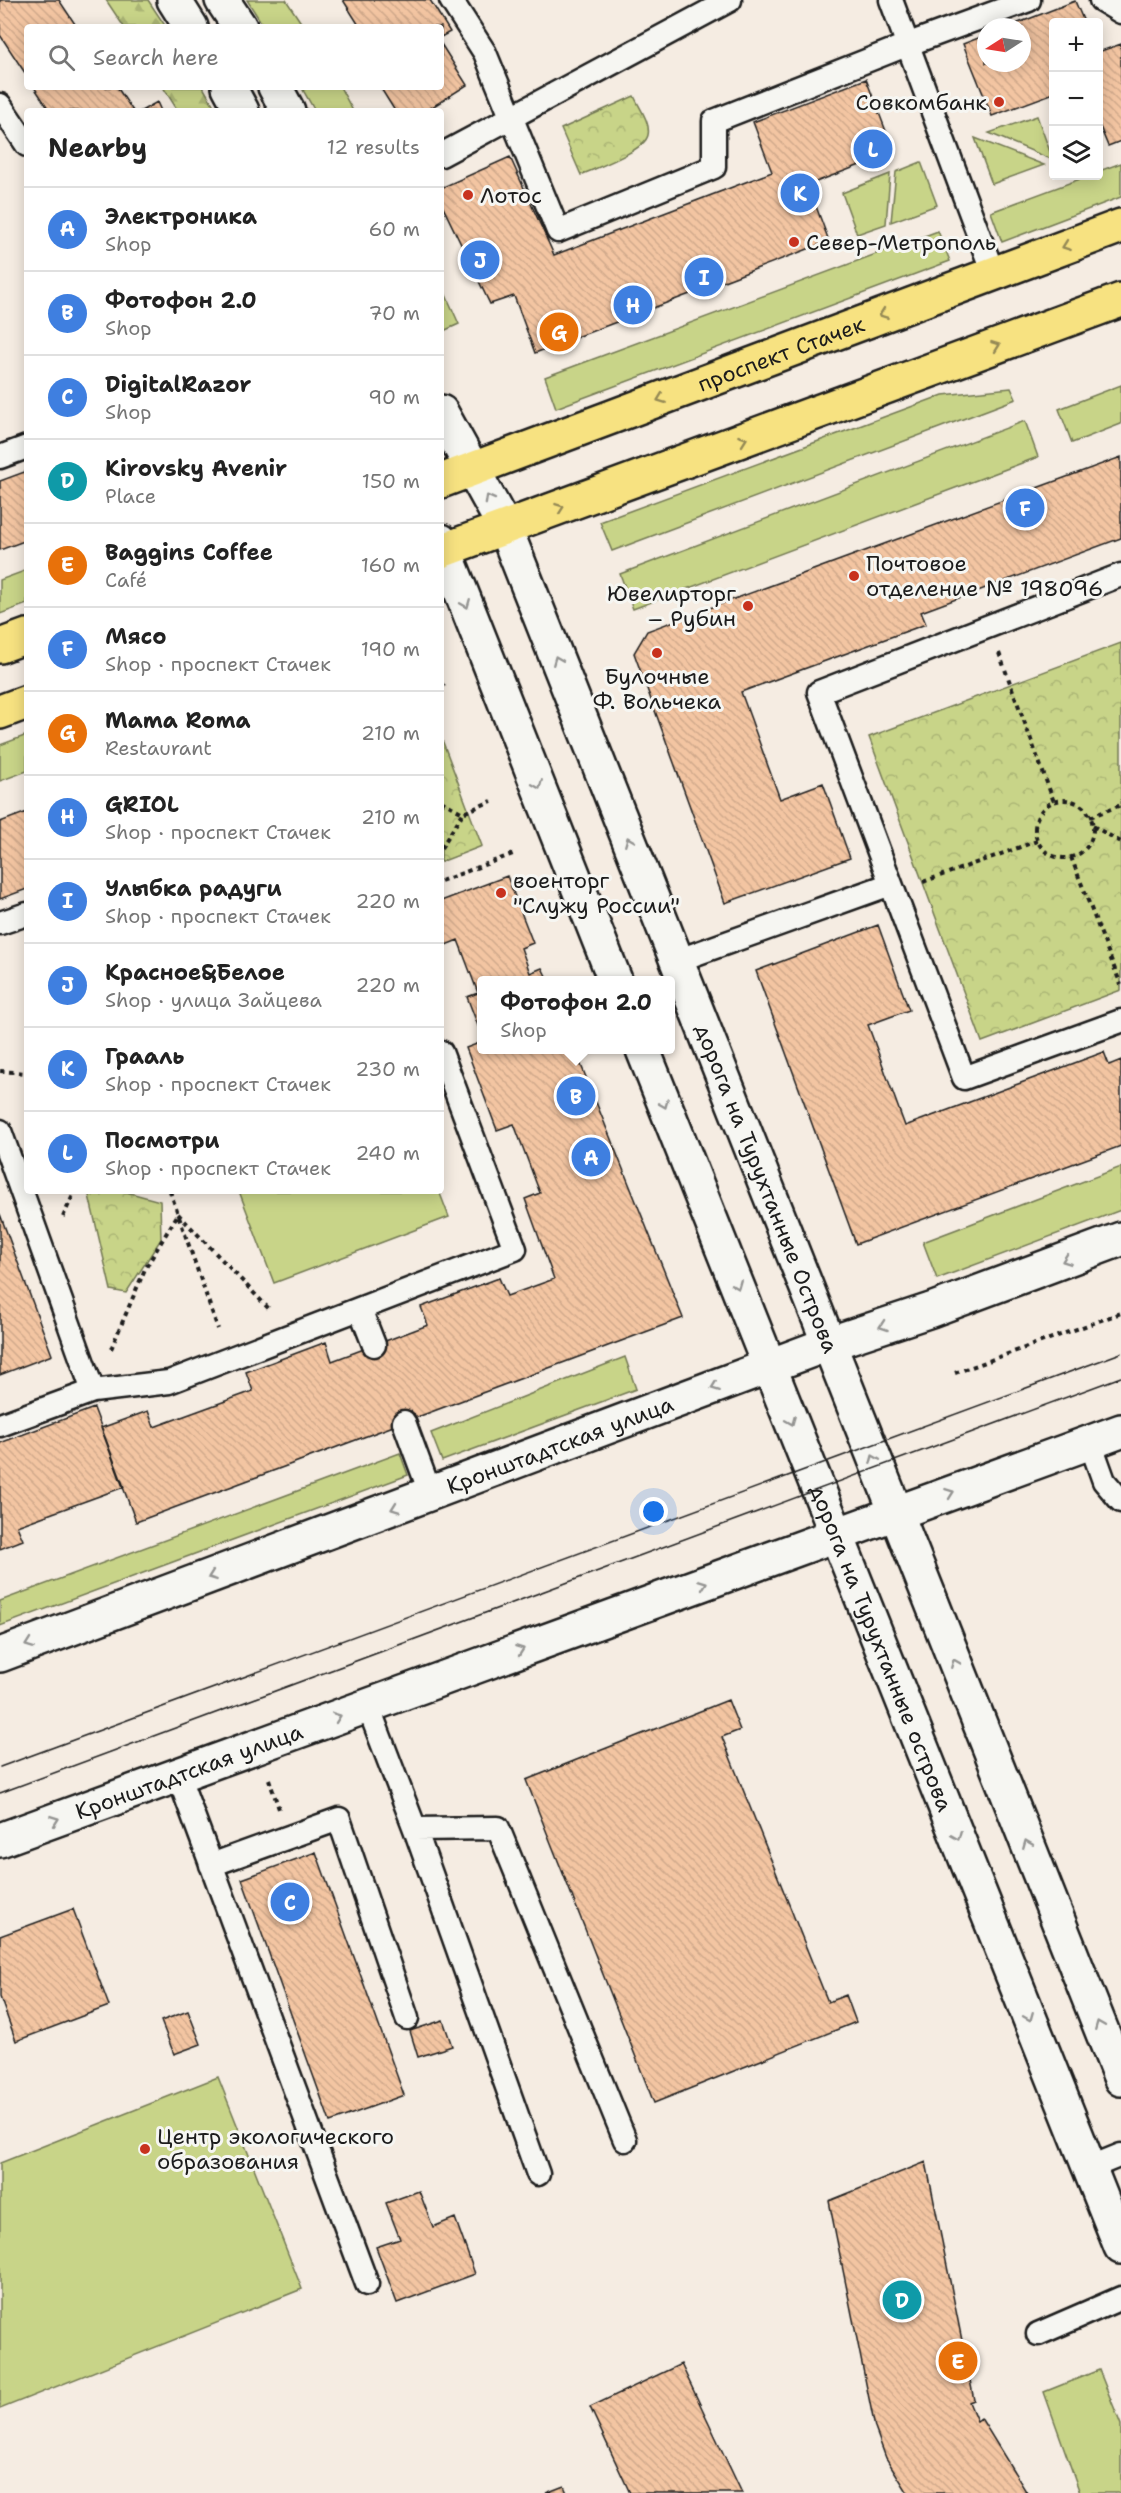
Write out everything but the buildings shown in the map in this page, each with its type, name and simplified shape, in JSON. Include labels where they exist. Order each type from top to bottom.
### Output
[{"type":"main road","name":"проспект Стачек","points":[[444,480],[1121,226]]},
{"type":"main road","points":[[444,546],[505,528],[1121,300]]},
{"type":"main road","points":[[0,646],[24,637]]},
{"type":"main road","points":[[0,712],[24,703]]},
{"type":"street","points":[[174,0],[190,24]]},
{"type":"street","points":[[222,0],[238,24]]},
{"type":"street","points":[[231,90],[240,108]]},
{"type":"street","points":[[277,90],[286,108]]},
{"type":"street","name":"дорога на Турухтанные Острова","points":[[444,417],[505,528],[896,1513]]},
{"type":"street","points":[[444,552],[613,976]]},
{"type":"street","name":"дорога на Турухтанные острова","points":[[645,1054],[1121,2247]]},
{"type":"street","name":"Кронштадтская улица","points":[[0,1655],[828,1344],[932,1310],[1121,1239]]},
{"type":"street","name":"Кронштадтская улица","points":[[0,1840],[1121,1431]]},
{"type":"street","points":[[896,1513],[1121,2079]]},
{"type":"lane","points":[[451,0],[485,54],[513,117],[558,231],[714,167],[714,121],[909,44],[1029,0]]},
{"type":"lane","points":[[444,153],[730,0]]},
{"type":"lane","points":[[891,0],[993,273]]},
{"type":"lane","points":[[1101,0],[1121,12]]},
{"type":"lane","points":[[0,105],[24,141]]},
{"type":"lane","points":[[0,457],[24,448]]},
{"type":"lane","points":[[1121,574],[819,692],[964,1078],[1121,1021]]},
{"type":"lane","points":[[676,962],[893,888]]},
{"type":"lane","points":[[0,924],[24,915]]},
{"type":"lane","points":[[0,1425],[93,1391],[169,1382],[515,1249],[444,1060]]},
{"type":"lane","points":[[0,1131],[93,1391]]},
{"type":"lane","points":[[360,1309],[374,1345]]},
{"type":"lane","points":[[404,1422],[431,1495]]},
{"type":"lane","points":[[1090,1442],[1104,1480],[1121,1502]]},
{"type":"lane","points":[[368,1706],[415,1829],[538,2174]]},
{"type":"lane","points":[[177,1775],[367,2284]]},
{"type":"lane","points":[[211,1865],[339,1819],[407,2018]]},
{"type":"lane","points":[[415,1829],[498,1827],[625,2140]]},
{"type":"lane","points":[[1089,2168],[1121,2155]]},
{"type":"lane","points":[[1038,2334],[1121,2298]]},
{"type":"path","points":[[989,626],[1054,802]]},
{"type":"path","points":[[444,843],[463,813],[492,801]]},
{"type":"path","points":[[1068,801],[1082,806],[1093,826],[1088,846],[1071,858],[1058,858],[1046,852],[1037,841],[1034,829],[1037,818],[1044,808],[1054,802],[1068,801]]},
{"type":"path","points":[[444,803],[463,813]]},
{"type":"path","points":[[1090,818],[1121,805]]},
{"type":"path","points":[[1093,826],[1121,842]]},
{"type":"path","points":[[893,888],[1037,841]]},
{"type":"path","points":[[444,880],[513,854]]},
{"type":"path","points":[[1071,858],[1121,985]]},
{"type":"path","points":[[0,1071],[24,1072]]},
{"type":"path","points":[[171,1194],[229,1360]]},
{"type":"path","points":[[93,1391],[145,1269],[178,1214]]},
{"type":"path","points":[[178,1214],[294,1335]]},
{"type":"path","points":[[955,1373],[1121,1313]]},
{"type":"path","points":[[270,1782],[279,1810]]},
{"type":"green space","points":[[106,0],[148,0],[164,24],[122,24]]},
{"type":"green space","points":[[247,0],[286,0],[302,24],[262,24]]},
{"type":"green space","points":[[165,90],[205,90],[215,108],[176,108]]},
{"type":"green space","points":[[303,90],[342,90],[351,108],[313,108]]},
{"type":"green space","points":[[634,96],[648,125],[648,135],[645,141],[629,153],[581,175],[561,129]]},
{"type":"green space","points":[[1037,116],[1049,149],[1049,158],[989,133]]},
{"type":"green space","points":[[975,138],[1044,165],[992,184]]},
{"type":"green space","points":[[921,162],[937,205],[891,222],[896,172]]},
{"type":"green space","points":[[1121,163],[1121,197],[1002,242],[991,212],[1077,180],[1103,180],[1103,170]]},
{"type":"green space","points":[[890,174],[886,224],[857,234],[842,193]]},
{"type":"green space","points":[[938,231],[950,261],[556,408],[545,377]]},
{"type":"green space","points":[[444,291],[459,324],[444,331]]},
{"type":"green space","points":[[1121,385],[1121,424],[1072,443],[1059,409]]},
{"type":"green space","points":[[1011,388],[1016,399],[612,551],[600,522],[943,395]]},
{"type":"green space","points":[[1025,421],[1038,457],[633,609],[620,574]]},
{"type":"green space","points":[[24,571],[24,605],[0,614],[0,580]]},
{"type":"green space","points":[[1121,643],[1121,990],[982,1042],[869,737]]},
{"type":"green space","points":[[24,736],[24,772],[0,781],[0,745]]},
{"type":"green space","points":[[444,745],[482,846],[444,861]]},
{"type":"green space","points":[[1121,1167],[1121,1210],[937,1279],[923,1242]]},
{"type":"green space","points":[[89,1194],[134,1194],[160,1201],[161,1239],[126,1293],[111,1290]]},
{"type":"green space","points":[[240,1194],[440,1194],[449,1217],[274,1283]]},
{"type":"green space","points":[[625,1357],[636,1389],[442,1461],[431,1433]]},
{"type":"green space","points":[[400,1453],[408,1475],[0,1626],[0,1601]]},
{"type":"green space","points":[[218,2077],[302,2289],[0,2409],[0,2163]]},
{"type":"green space","points":[[1099,2370],[1121,2425],[1121,2493],[1080,2493],[1044,2392]]},
{"type":"tram line","points":[[0,1767],[1121,1353]]},
{"type":"tram line","points":[[0,1793],[1121,1377]]},
{"type":"place","name":"Совкомбанк","points":[[999,102]]},
{"type":"place","name":"Посмотри","points":[[873,149]]},
{"type":"place","name":"Грааль","points":[[800,193]]},
{"type":"place","name":"Лотос","points":[[468,195]]},
{"type":"place","name":"Север-Метрополь","points":[[794,242]]},
{"type":"place","name":"Красное&Белое","points":[[480,260]]},
{"type":"place","name":"Улыбка радуги","points":[[704,277]]},
{"type":"place","name":"GRIOL","points":[[633,305]]},
{"type":"place","name":"Mama Roma","points":[[559,332]]},
{"type":"place","name":"Мясо","points":[[1025,508]]},
{"type":"place","name":"Почтовое отделение № 198096","points":[[854,576]]},
{"type":"place","name":"Ювелирторг – Рубин","points":[[748,606]]},
{"type":"place","name":"Булочные Ф. Вольчека","points":[[657,653]]},
{"type":"place","name":"военторг \"Служу России\"","points":[[501,893]]},
{"type":"place","name":"Фотофон 2.0","points":[[576,1096]]},
{"type":"place","name":"Электроника","points":[[591,1157]]},
{"type":"place","name":"DigitalRazor","points":[[290,1902]]},
{"type":"place","name":"Центр экологического образования","points":[[145,2149]]},
{"type":"place","name":"Kirovsky Avenir","points":[[902,2300]]},
{"type":"place","name":"Baggins Coffee","points":[[958,2361]]}]
